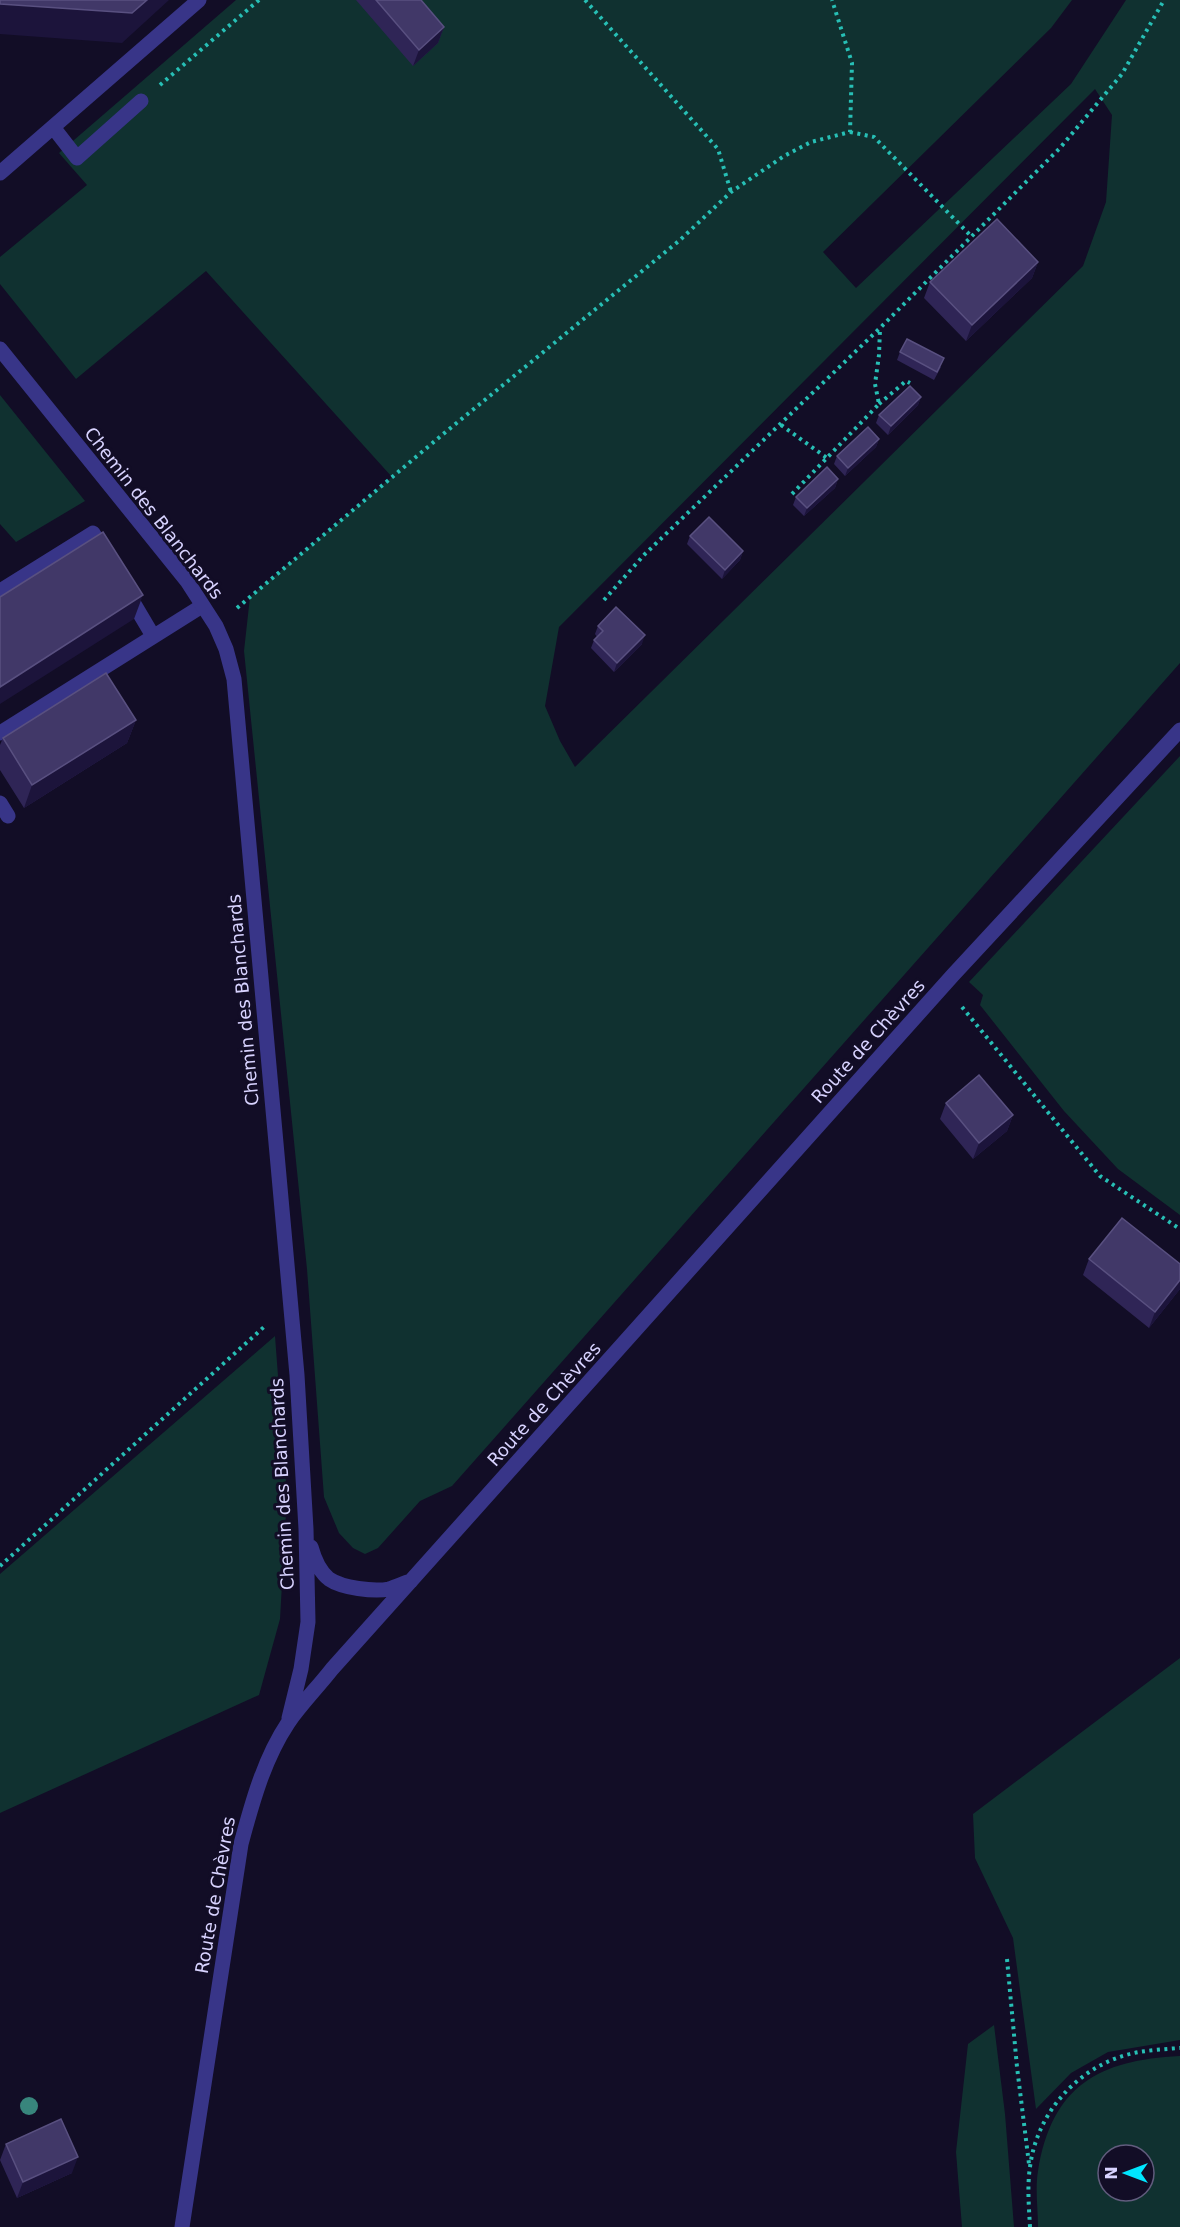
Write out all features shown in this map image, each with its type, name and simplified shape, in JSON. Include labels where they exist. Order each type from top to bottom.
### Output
[{"type":"street","points":[[0,173],[199,0]]},
{"type":"street","points":[[52,127],[78,158],[141,101]]},
{"type":"street","name":"Chemin des Blanchards","points":[[0,349],[187,581],[216,626],[226,649],[234,679],[297,1375],[306,1529],[308,1622],[301,1669],[288,1723]]},
{"type":"street","points":[[0,591],[93,533],[153,636]]},
{"type":"street","points":[[0,733],[202,606]]},
{"type":"street","name":"Route de Chèvres","points":[[183,2227],[241,1844],[252,1803],[268,1762],[288,1723],[332,1669],[943,986],[1180,730]]},
{"type":"street","points":[[0,803],[8,816]]},
{"type":"street","points":[[306,1529],[314,1560],[330,1579],[348,1586],[372,1590],[389,1589],[414,1579]]},
{"type":"path","points":[[141,101],[259,0]]},
{"type":"path","points":[[585,0],[718,149],[732,192]]},
{"type":"path","points":[[832,0],[852,63],[850,132]]},
{"type":"path","points":[[603,600],[644,555],[880,328],[1060,148],[1122,74],[1164,0]]},
{"type":"path","points":[[216,626],[442,435],[680,240],[732,192],[802,146],[850,132],[874,137],[971,236]]},
{"type":"path","points":[[879,405],[875,384],[880,328]]},
{"type":"path","points":[[792,494],[879,405],[906,381],[910,383]]},
{"type":"path","points":[[781,424],[827,458]]},
{"type":"path","points":[[943,986],[1100,1176],[1180,1229]]},
{"type":"path","points":[[0,1566],[290,1304]]},
{"type":"path","points":[[1007,1959],[1017,2067],[1030,2167],[1030,2227]]},
{"type":"path","points":[[1030,2167],[1037,2135],[1061,2094],[1094,2068],[1138,2052],[1180,2048]]},
{"type":"green space","points":[[236,0],[1072,0],[1051,28],[823,252],[856,288],[1071,84],[1126,0],[1180,0],[1180,663],[452,1486],[420,1501],[378,1548],[365,1554],[353,1548],[339,1533],[324,1497],[307,1269],[244,651],[250,597],[392,477],[206,271],[76,379],[0,284],[0,257],[87,185],[59,153]],"holes":[[[1095,89],[1112,115],[1106,202],[1083,266],[575,767],[560,741],[545,706],[559,627]]]},
{"type":"green space","points":[[0,395],[85,501],[16,542],[0,524]]},
{"type":"green space","points":[[1180,756],[1180,1215],[1118,1169],[1064,1111],[980,1005],[983,995],[969,982]]},
{"type":"green space","points":[[275,1336],[287,1496],[280,1619],[259,1695],[0,1813],[0,1574]]},
{"type":"green space","points":[[1180,1658],[1180,2040],[1108,2052],[1071,2073],[1036,2109],[1013,1938],[975,1858],[973,1814]]},
{"type":"green space","points":[[994,2025],[1005,2114],[1014,2227],[962,2227],[956,2152],[968,2044]]},
{"type":"green space","points":[[1180,2056],[1180,2227],[1038,2227],[1038,2171],[1045,2142],[1055,2118],[1067,2098],[1084,2083],[1103,2072],[1125,2064]]},
{"type":"building","points":[[0,0],[147,0],[132,13],[0,4]]},
{"type":"building","points":[[376,0],[421,0],[444,27],[419,50]]},
{"type":"building","points":[[997,219],[1038,262],[972,325],[930,282]]},
{"type":"building","points":[[907,339],[944,358],[937,372],[900,352]]},
{"type":"building","points":[[910,386],[921,397],[891,426],[879,415]]},
{"type":"building","points":[[868,427],[879,439],[848,468],[837,456]]},
{"type":"building","points":[[827,467],[838,479],[807,508],[796,497]]},
{"type":"building","points":[[709,517],[743,551],[725,570],[690,536]]},
{"type":"building","points":[[103,532],[143,595],[0,687],[0,597]]},
{"type":"building","points":[[616,607],[645,635],[617,663],[594,640],[603,631],[598,626]]},
{"type":"building","points":[[106,673],[136,720],[32,785],[3,738]]},
{"type":"building","points":[[979,1075],[1013,1115],[979,1143],[946,1103]]},
{"type":"building","points":[[1122,1218],[1180,1264],[1180,1280],[1155,1312],[1089,1259]]},
{"type":"building","points":[[61,2119],[78,2157],[23,2182],[6,2144]]}]
